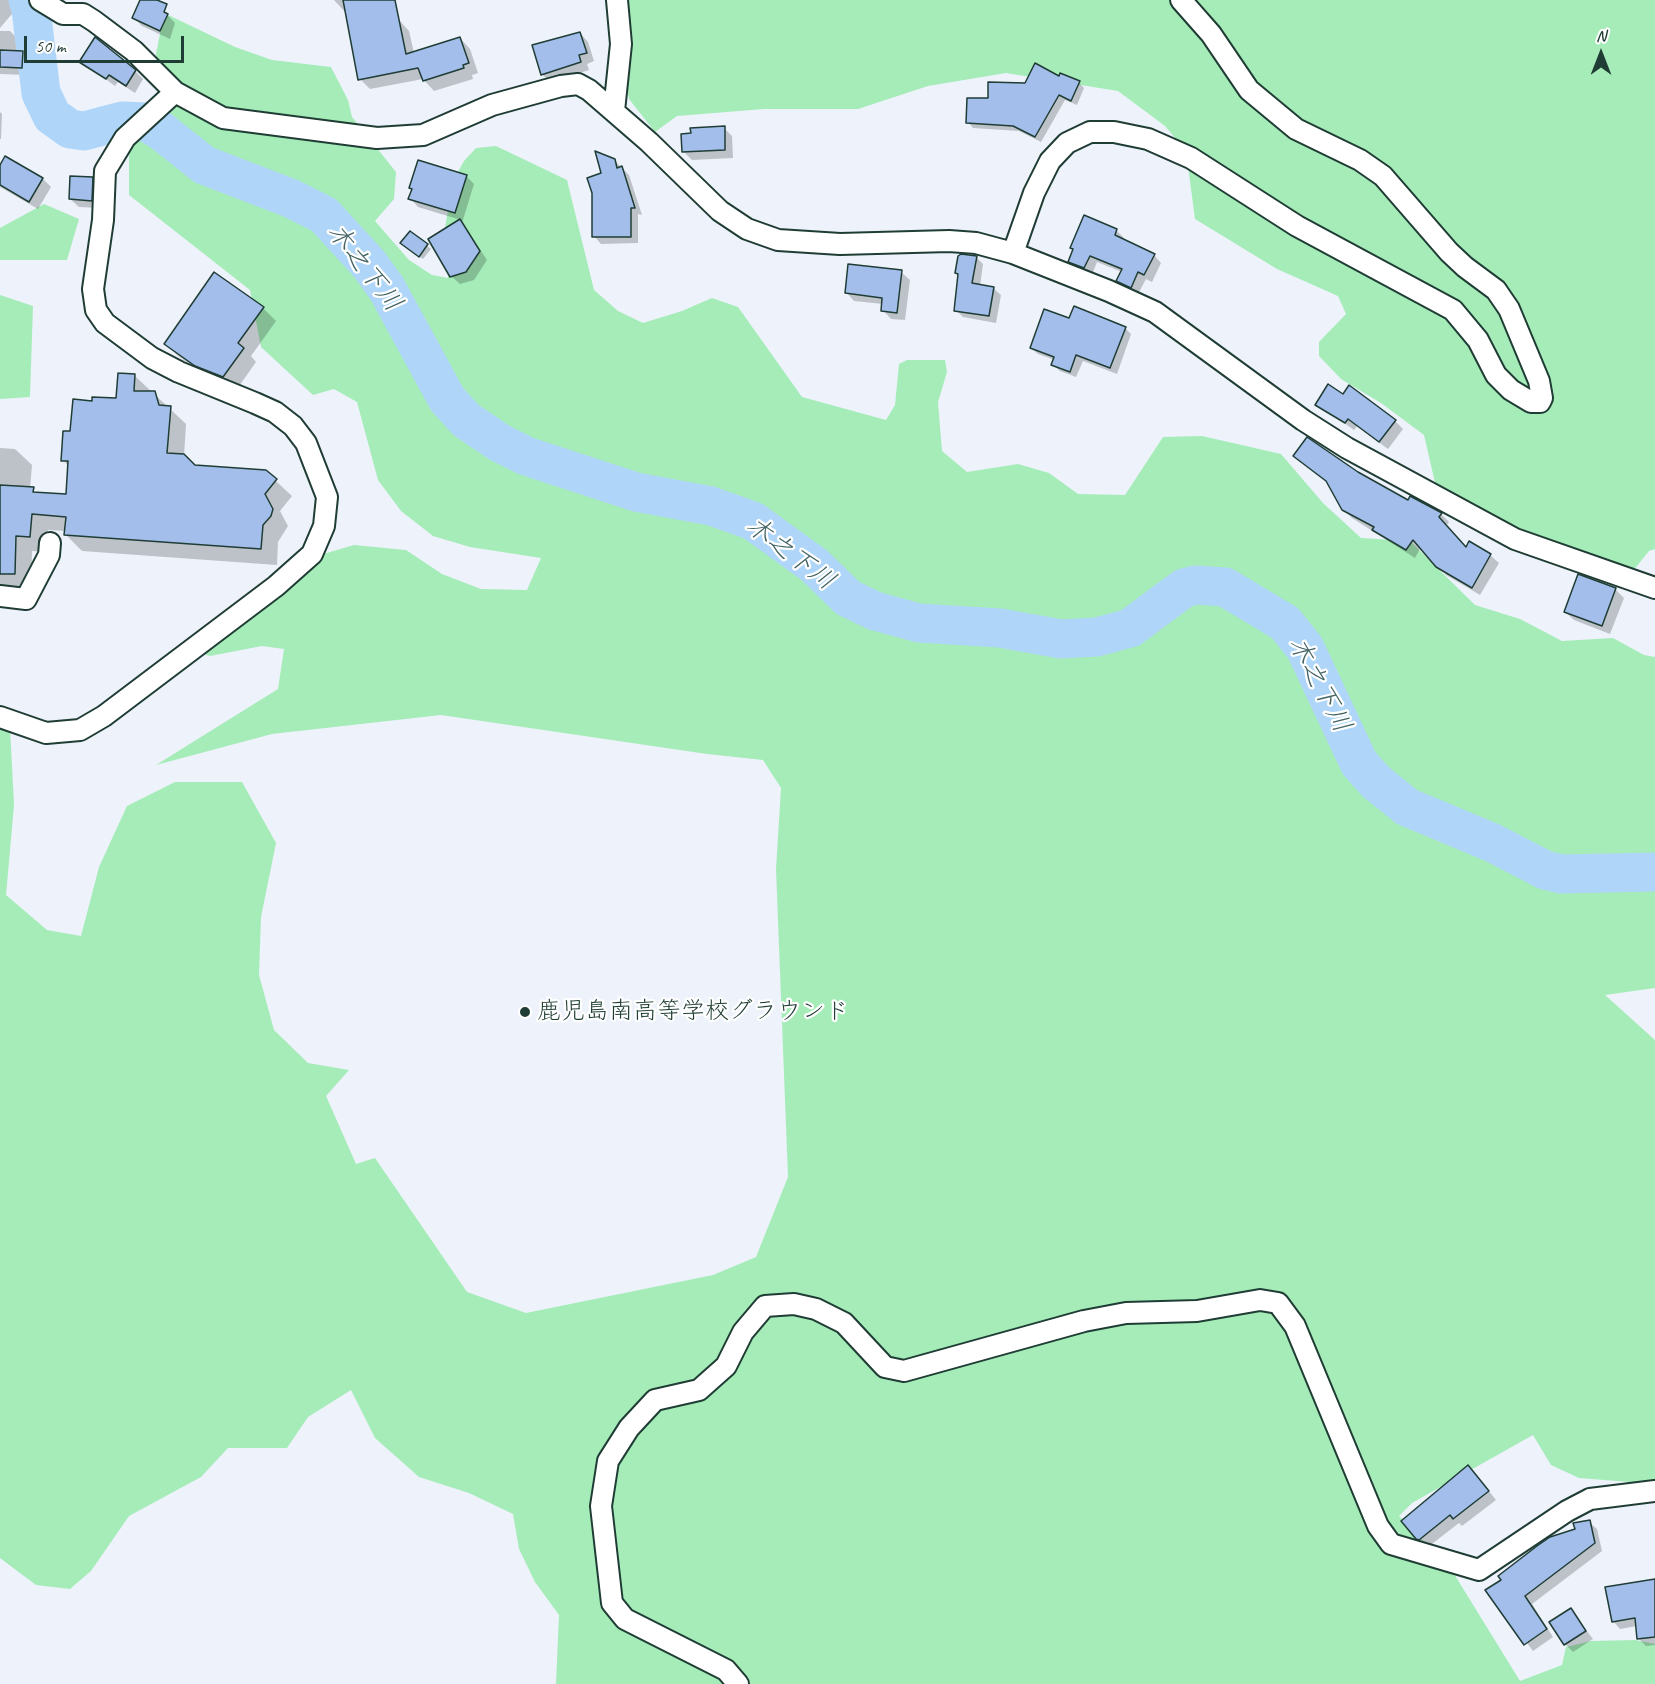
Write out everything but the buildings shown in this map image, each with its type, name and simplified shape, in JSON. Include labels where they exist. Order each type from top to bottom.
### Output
[{"type":"street","points":[[614,111],[621,44],[617,0]]},
{"type":"street","points":[[1012,253],[1039,182],[1050,161],[1067,143],[1090,132],[1114,132],[1148,139],[1191,158],[1298,226],[1453,310],[1478,340],[1496,375],[1511,390],[1531,402],[1540,402],[1542,398],[1539,381],[1514,319],[1496,291],[1449,252],[1383,176],[1360,160],[1296,129],[1250,90],[1210,34],[1181,0]]},
{"type":"street","points":[[46,4],[63,14],[90,7],[134,51],[171,96],[223,118],[377,138],[423,135],[492,105],[561,86],[578,84],[589,90],[650,142],[720,211],[747,229],[778,240],[840,244],[949,241],[976,243],[1012,253],[1109,291],[1155,312],[1303,420],[1347,448],[1515,539],[1655,588]]},
{"type":"street","points":[[0,717],[46,733],[80,730],[104,716],[276,586],[312,554],[324,526],[327,497],[306,443],[293,426],[275,412],[179,372],[152,358],[105,323],[96,310],[93,289],[103,220],[105,171],[125,138],[171,96]]},
{"type":"street","points":[[0,596],[26,599],[49,555],[50,543]]},
{"type":"street","points":[[738,1684],[726,1670],[626,1619],[612,1603],[601,1506],[609,1461],[628,1428],[655,1400],[699,1390],[726,1366],[743,1332],[765,1306],[794,1304],[816,1309],[844,1323],[885,1367],[904,1371],[1084,1321],[1126,1313],[1197,1311],[1260,1300],[1278,1303],[1295,1326],[1378,1526],[1391,1544],[1479,1570],[1567,1511],[1590,1499],[1655,1491]]},
{"type":"green space","points":[[624,0],[1655,0],[1655,549],[1649,551],[1632,572],[1522,533],[1436,487],[1424,435],[1381,403],[1341,379],[1319,356],[1319,342],[1346,314],[1338,296],[1277,269],[1195,219],[1186,151],[1165,126],[1118,91],[1006,73],[928,86],[858,109],[764,109],[677,116],[655,132],[629,99],[625,79]]},
{"type":"green space","points":[[164,13],[235,47],[272,60],[331,67],[348,100],[352,117],[396,172],[394,199],[375,221],[409,260],[432,275],[448,278],[445,228],[453,181],[464,161],[476,148],[496,146],[567,180],[594,290],[618,311],[643,323],[682,311],[712,298],[738,307],[802,397],[886,420],[895,405],[899,364],[907,360],[945,360],[947,372],[938,402],[942,451],[967,472],[1018,464],[1049,473],[1078,494],[1125,495],[1163,437],[1202,436],[1281,454],[1323,503],[1361,538],[1410,541],[1475,605],[1520,619],[1562,641],[1613,638],[1644,655],[1655,657],[1655,988],[1605,995],[1655,1040],[1655,1484],[1579,1478],[1551,1465],[1533,1435],[1412,1503],[1399,1516],[1451,1569],[1520,1681],[1562,1665],[1566,1647],[1591,1641],[1635,1640],[1655,1644],[1655,1684],[556,1684],[559,1615],[535,1582],[519,1549],[513,1514],[469,1493],[419,1477],[375,1438],[351,1390],[308,1417],[287,1448],[228,1448],[201,1477],[129,1516],[91,1571],[70,1589],[36,1585],[0,1558],[0,728],[10,728],[14,805],[6,895],[47,930],[81,936],[99,867],[127,806],[175,782],[242,782],[276,843],[261,917],[259,975],[274,1030],[308,1063],[349,1070],[326,1096],[356,1164],[375,1158],[467,1292],[526,1313],[713,1275],[756,1257],[788,1177],[776,869],[781,788],[763,760],[707,754],[441,715],[272,734],[156,765],[278,689],[284,649],[262,646],[210,656],[200,653],[320,555],[354,545],[406,550],[442,574],[481,589],[527,590],[541,558],[470,547],[433,536],[401,511],[378,480],[357,402],[334,389],[313,395],[261,347],[250,290],[129,195],[129,134],[172,97],[158,70],[156,54]]},
{"type":"green space","points":[[44,204],[79,219],[67,260],[0,260],[0,228]]},
{"type":"green space","points":[[0,295],[33,306],[30,397],[0,399]]},
{"type":"waterway","name":"木之下川","points":[[28,0],[41,93],[52,116],[70,129],[84,131],[122,121],[146,122],[160,130],[204,165],[290,198],[324,215],[369,264],[387,289],[447,399],[466,420],[500,443],[526,456],[636,492],[711,506],[753,521],[814,565],[848,598],[875,611],[919,623],[1000,628],[1061,639],[1097,637],[1130,628],[1184,588],[1196,585],[1225,587],[1285,623],[1305,648],[1359,763],[1376,782],[1407,807],[1493,843],[1545,870],[1561,874],[1655,872]]},
{"type":"place","name":"鹿児島南高等学校グラウンド","points":[[525,1012]]}]
